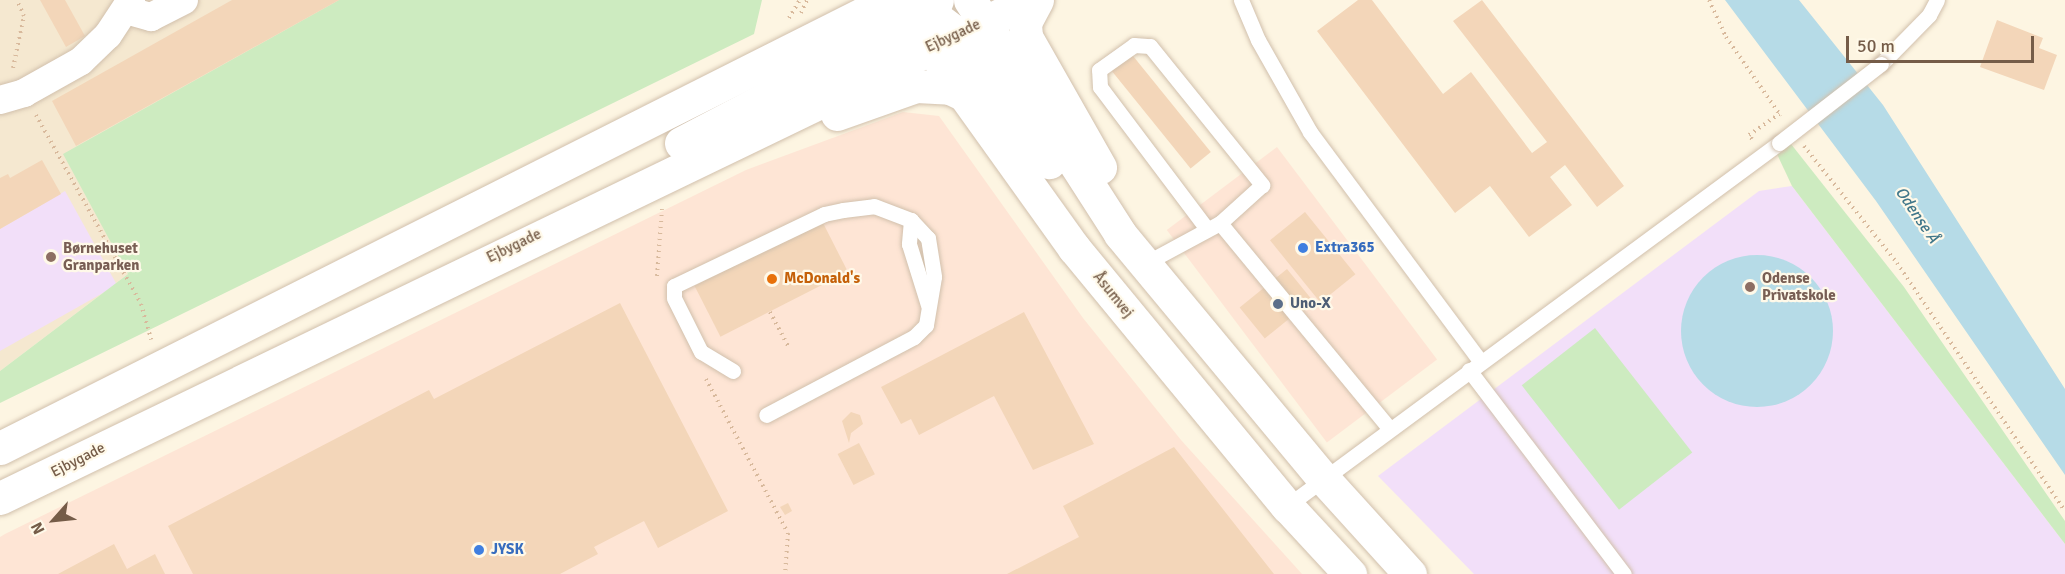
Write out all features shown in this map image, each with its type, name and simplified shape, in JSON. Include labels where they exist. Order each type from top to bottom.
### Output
[{"type":"main road","name":"Ejbygade","points":[[0,448],[164,366],[850,11],[935,12],[1031,0]]},
{"type":"main road","points":[[1037,0],[1025,23],[1026,37],[1112,187],[1120,234]]},
{"type":"main road","name":"Ejbygade","points":[[0,498],[522,242],[745,136],[935,12]]},
{"type":"main road","name":"Åsumvej","points":[[935,12],[965,95],[1074,248],[1287,506],[1350,574]]},
{"type":"main road","points":[[522,242],[653,158],[935,12],[1051,165],[1120,234],[1322,477],[1410,574]]},
{"type":"main road","points":[[745,136],[830,116],[916,86],[950,88],[965,95]]},
{"type":"street","points":[[12,97],[81,61],[128,5],[151,17],[184,0]]},
{"type":"lane","points":[[1287,506],[1322,477],[1779,143],[1881,64],[1929,15],[1937,0]]},
{"type":"lane","points":[[1243,1],[1258,40],[1310,132],[1474,366],[1624,574]]},
{"type":"lane","points":[[1144,264],[1213,226],[1262,185],[1150,46],[1134,45],[1100,70],[1100,87],[1213,226],[1389,428]]},
{"type":"lane","points":[[733,371],[700,352],[674,298],[674,286],[824,214],[874,206],[911,220],[928,238],[934,277],[926,325],[914,336],[766,415]]},
{"type":"path","points":[[18,0],[24,16],[13,63],[12,97],[141,304],[142,322],[164,366]]},
{"type":"path","points":[[1710,0],[1726,37],[1786,123]]},
{"type":"path","points":[[1749,135],[1779,114]]},
{"type":"path","points":[[1801,142],[1897,263],[2065,511]]},
{"type":"path","points":[[770,312],[788,346]]},
{"type":"shaded area","points":[[0,0],[533,0],[128,274],[0,371]]},
{"type":"shaded area","points":[[903,112],[939,116],[1083,318],[1181,440],[1302,574],[0,574],[0,537],[5,534],[746,170]]},
{"type":"shaded area","points":[[1277,147],[1437,359],[1327,442],[1167,230]]},
{"type":"shaded area","name":"Odense Privatskole","points":[[1792,186],[2065,544],[2065,574],[1474,574],[1378,476],[1759,191]]},
{"type":"shaded area","name":"Børnehuset Granparken","points":[[65,191],[117,285],[0,351],[0,229]]},
{"type":"green space","points":[[339,0],[762,0],[754,34],[0,403],[0,371],[128,274],[63,154]]},
{"type":"green space","points":[[1791,144],[1904,287],[2065,521],[2065,544],[1792,186],[1777,154]]},
{"type":"green space","points":[[1595,328],[1692,453],[1619,510],[1522,385]]},
{"type":"water","name":"Odense Å","points":[[1725,0],[1799,0],[1883,105],[2065,389],[2065,475],[1876,201]]},
{"type":"water","points":[[1757,255],[1772,256],[1786,261],[1811,277],[1827,302],[1832,316],[1832,346],[1827,360],[1811,385],[1786,401],[1772,406],[1757,407],[1742,406],[1728,401],[1703,385],[1687,360],[1682,346],[1681,331],[1682,316],[1687,302],[1703,277],[1728,261],[1742,256]]},
{"type":"building","points":[[40,0],[65,0],[85,36],[66,47]]},
{"type":"building","points":[[232,0],[339,0],[76,146],[52,101]]},
{"type":"building","points":[[1358,0],[1372,0],[1443,94],[1471,72],[1532,153],[1547,142],[1453,21],[1482,0],[1624,186],[1597,207],[1565,165],[1550,177],[1572,205],[1529,237],[1490,186],[1455,213],[1317,31]]},
{"type":"building","points":[[1997,20],[2043,38],[2039,48],[2057,55],[2044,90],[1980,67]]},
{"type":"building","points":[[1129,51],[1211,152],[1191,168],[1109,67]]},
{"type":"building","points":[[42,160],[61,194],[0,229],[0,178],[8,174],[10,178]]},
{"type":"building","points":[[1305,212],[1355,274],[1320,302],[1270,240]]},
{"type":"building","name":"McDonald's","points":[[822,221],[848,272],[720,337],[695,286]]},
{"type":"building","points":[[1287,269],[1312,300],[1265,338],[1240,307]]},
{"type":"building","points":[[620,303],[728,511],[658,548],[644,521],[594,547],[598,554],[560,574],[193,574],[168,526],[429,390],[434,399]]},
{"type":"building","points":[[1024,312],[1094,444],[1033,470],[994,396],[919,435],[911,419],[901,424],[881,387]]},
{"type":"building","points":[[851,412],[860,415],[863,424],[851,433],[849,443],[842,421]]},
{"type":"building","points":[[859,443],[875,474],[854,485],[838,454]]},
{"type":"building","points":[[1174,447],[1274,574],[1007,574],[1079,537],[1063,506]]},
{"type":"building","points":[[788,503],[792,511],[785,515],[780,507]]},
{"type":"building","points":[[114,544],[127,569],[155,554],[165,574],[58,574]]},
{"type":"place","name":"Extra365","points":[[1303,248]]},
{"type":"place","name":"Børnehuset Granparken","points":[[51,257]]},
{"type":"place","name":"McDonald's","points":[[772,279]]},
{"type":"place","name":"Odense Privatskole","points":[[1750,287]]},
{"type":"place","name":"Uno-X","points":[[1278,304]]},
{"type":"place","name":"JYSK","points":[[479,550]]}]
